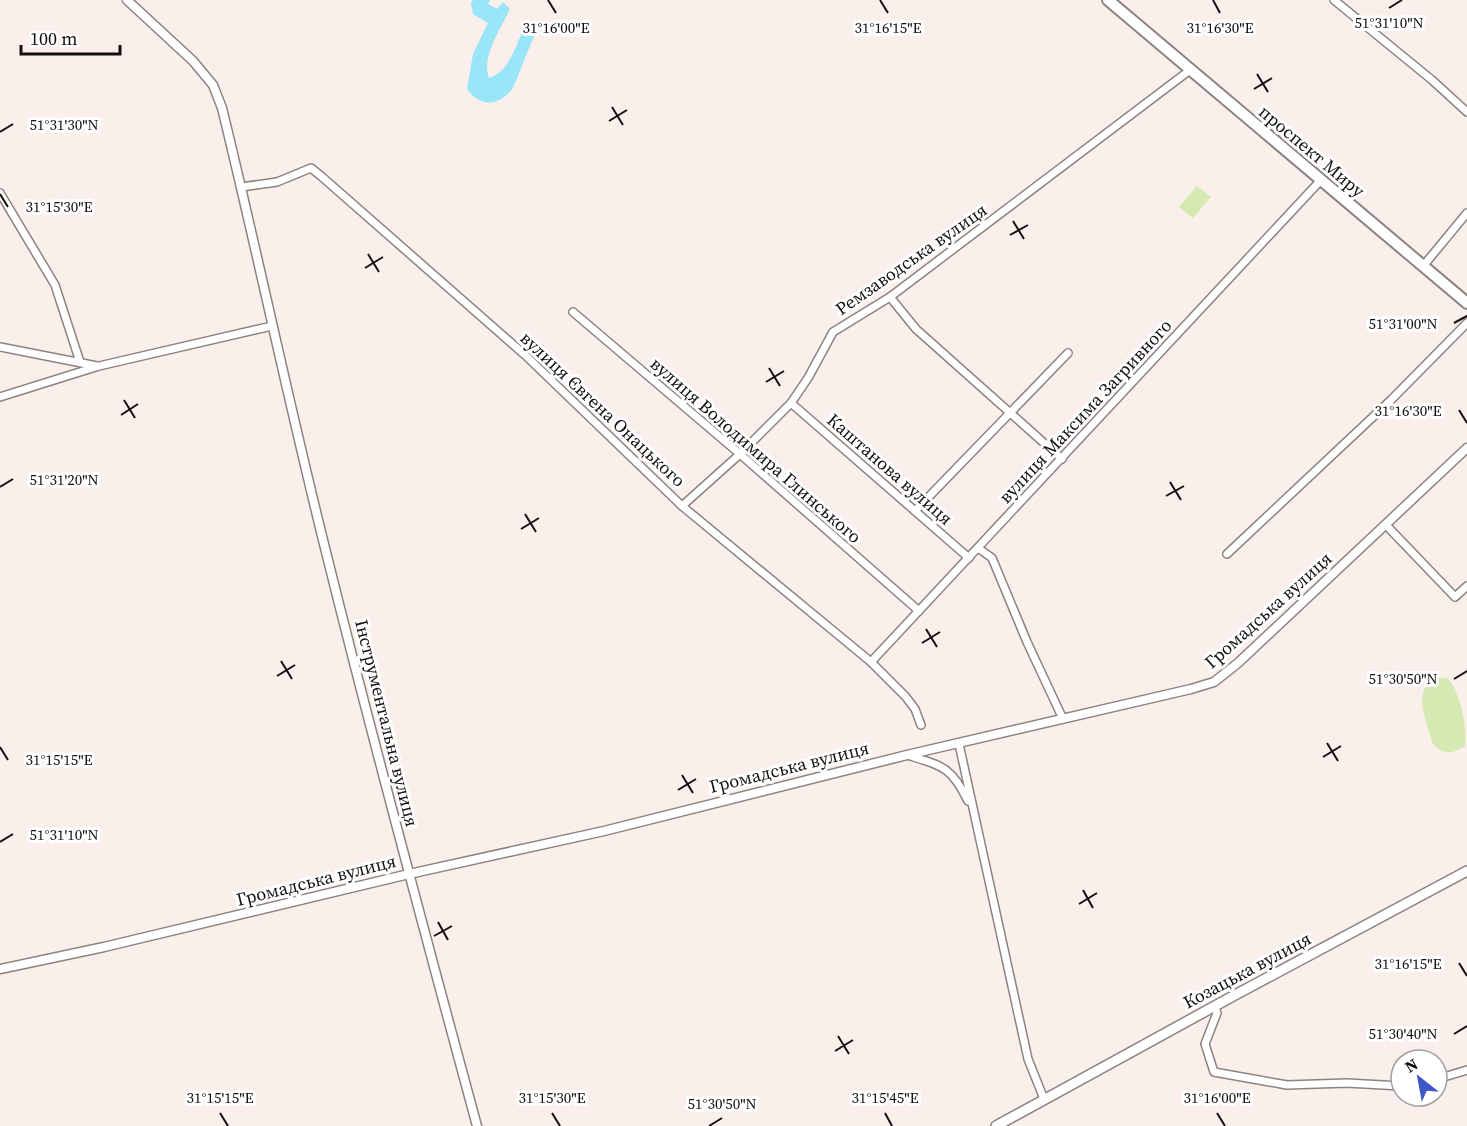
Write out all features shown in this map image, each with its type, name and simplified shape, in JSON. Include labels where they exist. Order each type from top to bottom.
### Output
[{"type":"main road","name":"проспект Миру","points":[[1108,0],[1467,303]]},
{"type":"main road","name":"Козацька вулиця","points":[[996,1126],[1467,871]]},
{"type":"street","name":"Інструментальна вулиця","points":[[127,0],[193,61],[213,85],[222,108],[328,560],[477,1126]]},
{"type":"street","points":[[1334,0],[1432,80],[1467,112]]},
{"type":"street","name":"Ремзаводська вулиця","points":[[682,506],[740,454],[791,403],[808,378],[833,332],[890,297],[1190,70]]},
{"type":"street","name":"вулиця Євгена Онацького","points":[[241,187],[277,182],[310,168],[525,355],[682,506],[871,663],[906,697],[915,709],[921,725]]},
{"type":"street","name":"вулиця Максима Загривного","points":[[871,663],[1321,180]]},
{"type":"street","points":[[0,193],[55,285],[80,362]]},
{"type":"street","points":[[1424,265],[1467,213]]},
{"type":"street","points":[[890,297],[916,328],[1062,459]]},
{"type":"street","name":"вулиця Володимира Глинського","points":[[573,312],[919,611]]},
{"type":"street","points":[[1227,554],[1391,400],[1467,323]]},
{"type":"street","points":[[0,397],[99,366],[272,326]]},
{"type":"street","points":[[0,347],[99,366]]},
{"type":"street","points":[[915,511],[1068,353]]},
{"type":"street","name":"Каштанова вулиця","points":[[791,403],[969,558]]},
{"type":"street","name":"Громадська вулиця","points":[[0,969],[104,947],[409,874],[627,825],[1214,682],[1239,663],[1467,448]]},
{"type":"street","points":[[1386,525],[1455,597],[1467,586]]},
{"type":"street","points":[[978,548],[992,558],[1027,642],[1063,719]]},
{"type":"street","points":[[959,744],[1028,1059],[1044,1099]]},
{"type":"street","points":[[907,755],[936,764],[954,775],[974,811]]},
{"type":"street","points":[[1215,1007],[1218,1013],[1205,1044],[1214,1072],[1287,1085],[1347,1083],[1389,1085]]},
{"type":"street","points":[[1449,1075],[1467,1070]]},
{"type":"green space","points":[[1197,186],[1211,197],[1193,218],[1179,207]]},
{"type":"green space","points":[[1435,678],[1447,678],[1456,692],[1462,710],[1465,746],[1456,751],[1445,752],[1433,744],[1425,717],[1422,699],[1424,691]]},
{"type":"water","points":[[473,0],[490,0],[488,4],[497,9],[503,2],[510,9],[490,52],[487,70],[489,78],[496,75],[506,65],[522,32],[530,30],[534,36],[513,88],[496,101],[484,102],[467,89],[473,54],[488,23],[473,14],[471,4]]}]
